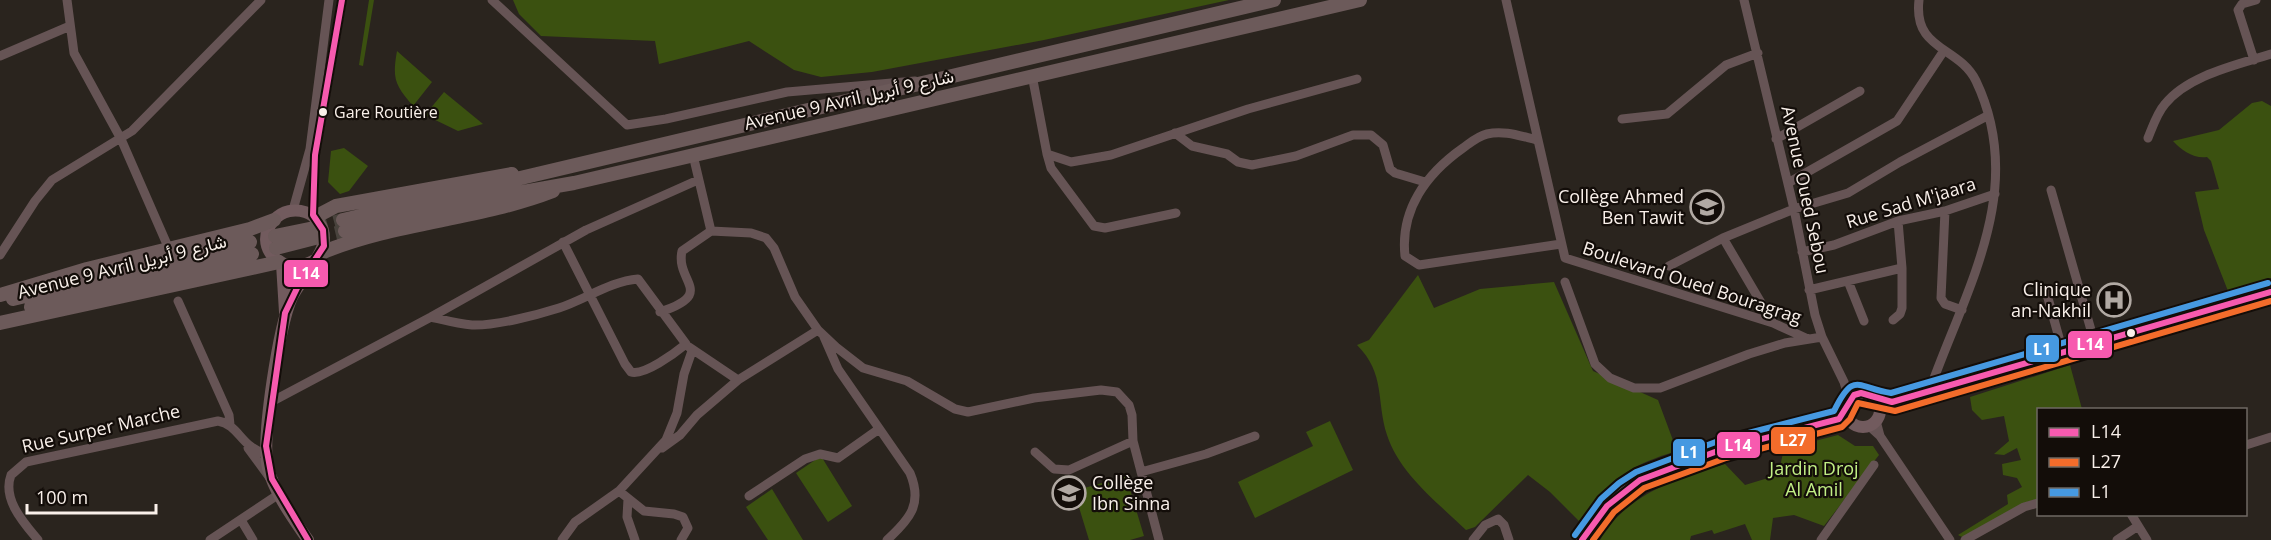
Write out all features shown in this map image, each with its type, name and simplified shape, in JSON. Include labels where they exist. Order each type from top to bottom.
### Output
[{"type":"highway","name":"Avenue 9 Avril شارع 9 أبريل","points":[[1274,0],[559,169],[344,226],[574,183],[1360,0]]},
{"type":"highway","points":[[275,242],[314,225],[336,206],[457,182],[559,169]]},
{"type":"highway","points":[[318,256],[344,243],[537,198],[574,183]]},
{"type":"highway","points":[[0,295],[87,269],[250,229],[274,220]]},
{"type":"highway","name":"Avenue 9 Avril شارع 9 أبريل","points":[[0,303],[251,248],[0,315]]},
{"type":"highway","points":[[0,323],[280,263]]},
{"type":"main road","points":[[285,313],[299,284],[318,256],[324,235],[293,210],[274,220],[267,240],[270,252],[280,263],[300,267],[318,256]]},
{"type":"main road","points":[[280,263],[285,313],[271,402],[266,454],[272,479],[279,494],[308,540]]},
{"type":"main road","points":[[1844,417],[1853,396],[1864,393],[1892,402],[2270,295]]},
{"type":"main road","points":[[1875,420],[1877,399]]},
{"type":"main road","points":[[1844,417],[1858,427],[1875,420],[1892,402]]},
{"type":"main road","points":[[1582,540],[1607,506],[1624,490],[1640,480],[1723,449],[1844,417]]},
{"type":"street","points":[[67,0],[74,53],[121,139],[169,249]]},
{"type":"street","points":[[0,255],[35,201],[52,180],[121,139],[179,86],[261,0]]},
{"type":"street","points":[[293,210],[310,149],[329,0]]},
{"type":"street","points":[[314,225],[315,155],[342,0]]},
{"type":"street","points":[[492,0],[627,125],[666,119],[786,92],[884,82],[926,81]]},
{"type":"street","points":[[1506,0],[1561,244],[1419,265],[1408,261],[1404,256],[1403,243],[1415,197],[1425,182],[1456,153],[1484,135],[1498,132],[1537,140]]},
{"type":"street","name":"Avenue Oued Sebou","points":[[1744,0],[1794,209],[1809,290],[1822,338],[1853,396]]},
{"type":"street","points":[[1919,0],[1921,26],[1927,38],[1972,74],[1986,116],[1997,163],[1995,194],[1979,264],[1929,392]]},
{"type":"street","points":[[2254,60],[2238,10],[2242,4],[2256,0]]},
{"type":"street","points":[[0,56],[70,26]]},
{"type":"street","points":[[1788,183],[1897,121],[1943,51]]},
{"type":"street","points":[[1622,119],[1667,114],[1726,65],[1758,53]]},
{"type":"street","points":[[2148,138],[2163,106],[2181,89],[2195,81],[2271,54]]},
{"type":"street","points":[[1032,75],[1051,168],[1094,226],[1105,228],[1176,213]]},
{"type":"street","points":[[1047,153],[1071,162],[1087,160],[1248,109],[1357,79]]},
{"type":"street","points":[[1776,139],[1860,91]]},
{"type":"street","points":[[1669,266],[1723,238],[1794,209],[1848,193],[1910,156],[1986,116]]},
{"type":"street","points":[[1175,133],[1192,146],[1227,154],[1238,162],[1252,165],[1296,156],[1353,135],[1371,135],[1383,145],[1390,169],[1395,173],[1425,182]]},
{"type":"street","points":[[693,155],[711,231]]},
{"type":"street","points":[[271,402],[431,317],[563,242],[698,180]]},
{"type":"street","points":[[2051,190],[2095,344]]},
{"type":"street","name":"Rue Sad M'jaara","points":[[1802,252],[1834,245],[1898,221],[1945,211],[1995,194]]},
{"type":"street","points":[[1945,211],[1941,298],[1945,304],[1962,310]]},
{"type":"street","points":[[1893,320],[1900,314],[1902,308],[1902,268],[1898,221]]},
{"type":"street","points":[[660,312],[674,307],[691,293],[692,287],[681,258],[682,251],[711,231],[751,232],[766,238],[774,248],[795,297],[820,333],[838,369],[910,473],[917,497],[904,524],[887,540]]},
{"type":"street","points":[[1723,238],[1773,323]]},
{"type":"street","points":[[563,242],[631,372],[638,372],[689,347]]},
{"type":"street","name":"Boulevard Oued Bouragrag","points":[[1561,244],[1565,258],[1773,323],[1808,339]]},
{"type":"street","points":[[1809,290],[1902,268]]},
{"type":"street","points":[[431,317],[473,325],[558,308],[638,279],[660,312],[689,347],[738,380]]},
{"type":"street","points":[[1848,281],[1864,321]]},
{"type":"street","points":[[1565,282],[1595,364],[1621,384],[1646,390],[1660,388],[1749,354],[1808,339],[1822,338]]},
{"type":"street","points":[[2046,291],[2063,352]]},
{"type":"street","points":[[178,301],[230,415],[230,425],[272,479]]},
{"type":"street","points":[[562,540],[583,515],[619,491],[657,451],[680,435],[697,416],[738,380],[820,333]]},
{"type":"street","points":[[820,333],[863,368],[907,381],[955,409],[968,412],[1034,398],[1101,390],[1118,392],[1129,405],[1134,441],[1159,540]]},
{"type":"street","points":[[657,451],[673,425],[689,347]]},
{"type":"street","points":[[1875,420],[1880,436],[1950,540]]},
{"type":"street","name":"Rue Surper Marche","points":[[38,540],[16,511],[9,495],[8,481],[19,465],[207,422],[218,421],[230,425]]},
{"type":"street","points":[[749,496],[805,459],[820,454],[838,458],[879,429]]},
{"type":"street","points":[[1141,472],[1206,454],[1255,436]]},
{"type":"street","points":[[2247,445],[2271,437]]},
{"type":"street","points":[[1035,452],[1054,469],[1069,470],[1134,441]]},
{"type":"street","points":[[247,446],[266,454]]},
{"type":"street","points":[[1821,540],[1875,465]]},
{"type":"street","points":[[619,491],[644,511],[683,517],[688,528],[681,540]]},
{"type":"street","points":[[210,540],[279,494]]},
{"type":"street","points":[[628,498],[627,517],[635,540]]},
{"type":"street","points":[[1965,540],[2024,507],[2037,503]]},
{"type":"street","points":[[2132,516],[2147,540]]},
{"type":"street","points":[[1473,540],[1485,525],[1498,519],[1504,525],[1509,540]]},
{"type":"street","points":[[241,520],[253,540]]},
{"type":"street","points":[[2117,540],[2138,526]]},
{"type":"green space","points":[[369,0],[374,0],[363,66],[359,65]]},
{"type":"green space","points":[[513,0],[1229,0],[1044,40],[872,72],[821,77],[794,70],[749,41],[659,64],[655,41],[541,36],[519,14]]},
{"type":"green space","points":[[397,51],[432,82],[413,106],[396,81]]},
{"type":"green space","points":[[444,92],[483,124],[458,131],[425,115]]},
{"type":"green space","points":[[2262,101],[2271,106],[2271,278],[2228,291],[2204,230],[2195,192],[2219,189],[2211,161],[2207,157],[2197,157],[2188,153],[2173,141],[2219,130],[2252,103]]},
{"type":"green space","points":[[344,148],[368,166],[349,191],[340,194],[328,182],[331,151]]},
{"type":"green space","points":[[1418,275],[1434,308],[1480,289],[1554,282],[1593,371],[1658,400],[1677,451],[1646,462],[1621,476],[1600,495],[1579,521],[1550,492],[1528,475],[1475,527],[1466,530],[1421,487],[1400,462],[1387,435],[1376,377],[1366,356],[1357,345],[1369,340]]},
{"type":"green space","points":[[2070,365],[2082,408],[2037,408],[2037,499],[2024,503],[1962,537],[1958,535],[2008,504],[2007,495],[2022,487],[2017,478],[2003,475],[2002,464],[2021,460],[2017,448],[2004,455],[1994,454],[2009,441],[2004,416],[1982,420],[1972,410],[1970,397]]},
{"type":"green space","points":[[1330,421],[1353,470],[1255,518],[1238,482],[1313,446],[1306,432]]},
{"type":"green space","name":"Jardin Droj Al Amil","points":[[1838,435],[1855,446],[1873,446],[1879,455],[1824,526],[1794,515],[1773,518],[1770,540],[1752,540],[1745,524],[1714,534],[1712,530],[1691,536],[1690,540],[1600,540],[1624,511],[1639,499],[1672,482],[1725,464],[1745,485],[1778,475],[1784,449]]},
{"type":"green space","points":[[821,456],[852,506],[828,522],[796,473]]},
{"type":"green space","points":[[1126,476],[1144,536],[1130,540],[1089,540],[1074,491]]},
{"type":"green space","points":[[772,489],[803,540],[768,540],[746,507]]},
{"type":"tunnel","points":[[314,228],[343,220]]},
{"type":"tunnel","points":[[315,238],[345,231]]},
{"type":"transit line","name":"L14","points":[[308,540],[272,479],[266,446],[285,313],[299,284],[324,246],[323,230],[313,215],[315,155],[342,0]]},
{"type":"transit line","name":"L1","points":[[1575,535],[1601,499],[1636,472],[1721,440],[1834,411],[1841,398],[1852,386],[1863,386],[1891,393],[2268,283]]},
{"type":"transit line","name":"L14","points":[[1582,540],[1607,506],[1640,480],[1723,449],[1839,419],[1854,395],[1861,393],[1892,402],[2271,292]]},
{"type":"transit line","name":"L27","points":[[1593,540],[1614,512],[1644,488],[1726,458],[1842,427],[1850,419],[1858,403],[1895,411],[2271,301]]},
{"type":"place","name":"Gare Routière","points":[[323,112]]},
{"type":"place","name":"Collège Ahmed Ben Tawit","points":[[1707,207]]},
{"type":"place","name":"Clinique an-Nakhil","points":[[2114,300]]},
{"type":"place","name":"Collège Ibn Sinna","points":[[1069,493]]}]
